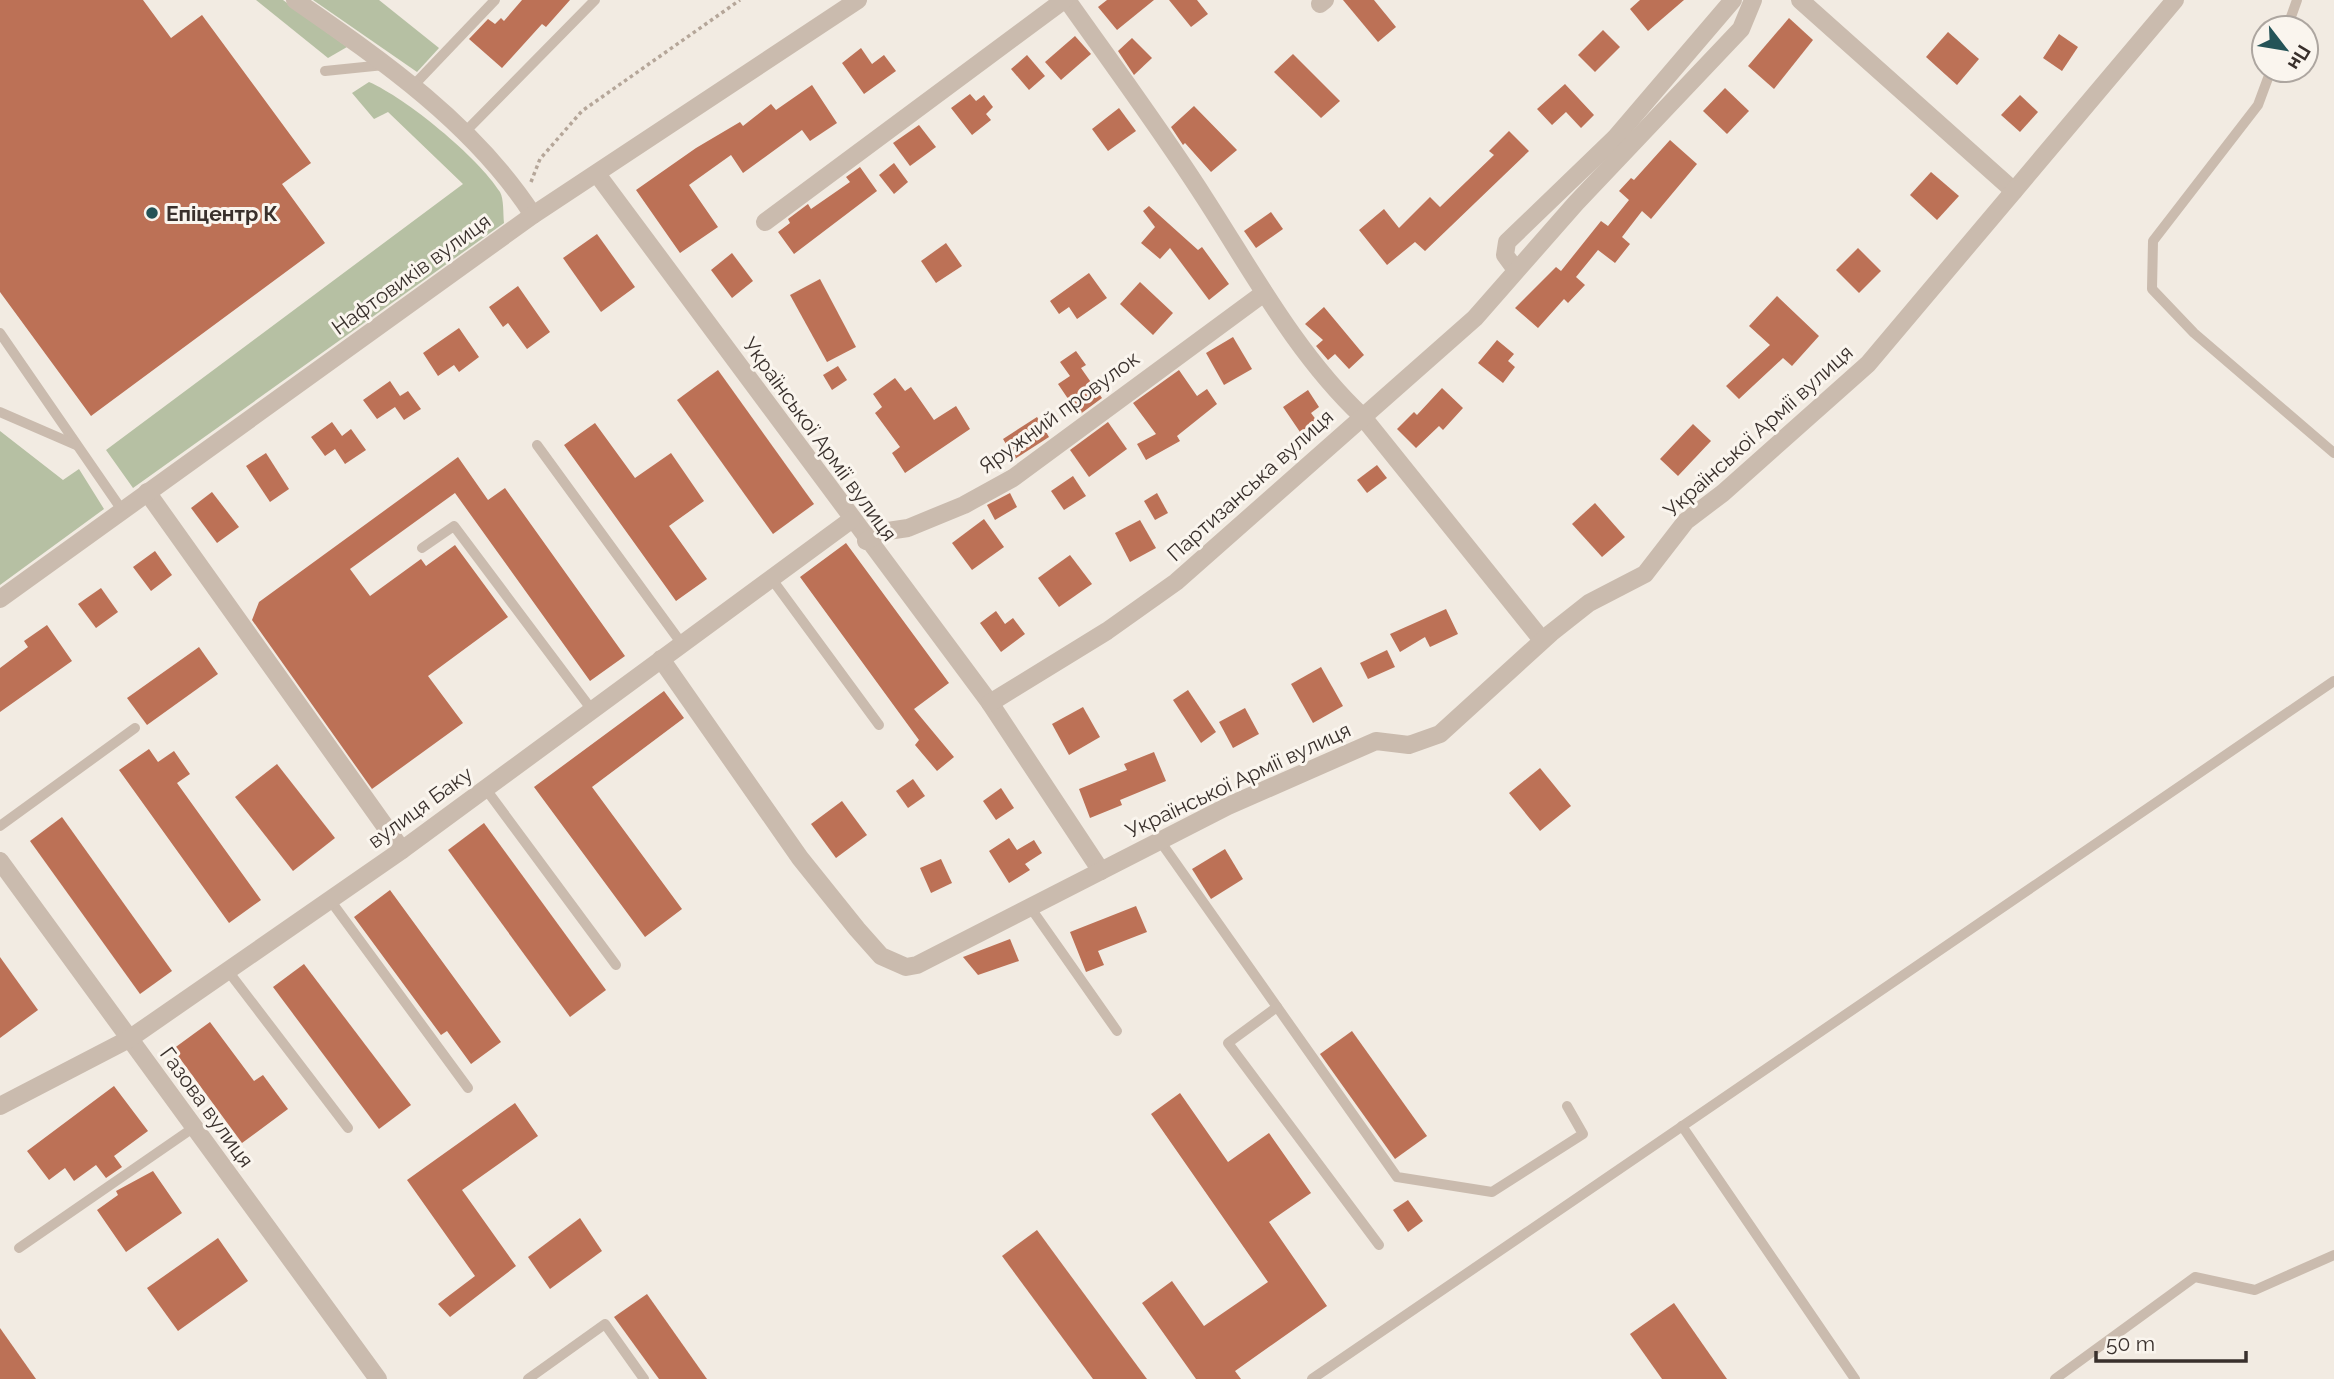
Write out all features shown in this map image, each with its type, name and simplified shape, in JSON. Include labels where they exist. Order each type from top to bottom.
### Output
[{"type":"street","points":[[295,0],[384,65],[466,132],[480,145],[529,208]]},
{"type":"street","name":"Нафтовиків вулиця","points":[[0,599],[529,208],[597,174],[858,0]]},
{"type":"street","points":[[765,222],[1066,0],[1202,193],[1264,293],[1342,397],[1362,416],[1542,640]]},
{"type":"street","points":[[1516,270],[1505,255],[1507,242],[1615,138],[1733,0]]},
{"type":"street","name":"Партизанська вулиця","points":[[990,703],[1097,638],[1176,582],[1475,318],[1516,270],[1741,29],[1753,0]]},
{"type":"street","points":[[1800,0],[2014,191]]},
{"type":"street","name":"Української Армії вулиця","points":[[661,659],[800,858],[881,956],[906,967],[916,965],[1228,806],[1376,741],[1409,745],[1440,734],[1542,640],[1589,603],[1645,573],[1686,521],[1723,493],[1868,364],[2175,0]]},
{"type":"street","name":"Української Армії вулиця","points":[[597,174],[866,541],[990,703],[1101,871]]},
{"type":"street","name":"Яружний провулок","points":[[866,541],[881,532],[908,528],[964,505],[1013,478],[1264,293]]},
{"type":"street","points":[[147,492],[402,850]]},
{"type":"street","name":"вулиця Баку","points":[[0,1106],[129,1040],[402,850],[851,520]]},
{"type":"street","name":"Газова вулиця","points":[[0,861],[378,1379]]},
{"type":"lane","points":[[412,87],[495,0]]},
{"type":"lane","points":[[466,132],[595,0]]},
{"type":"lane","points":[[325,71],[384,65]]},
{"type":"lane","points":[[2266,84],[2258,105],[2153,241],[2152,289],[2194,333],[2334,453]]},
{"type":"lane","points":[[0,333],[122,510]]},
{"type":"lane","points":[[0,412],[76,445]]},
{"type":"lane","points":[[537,445],[682,644]]},
{"type":"lane","points":[[422,548],[454,526],[592,710]]},
{"type":"lane","points":[[771,578],[879,725]]},
{"type":"lane","points":[[1312,1379],[2334,681]]},
{"type":"lane","points":[[0,826],[135,728]]},
{"type":"lane","points":[[485,788],[616,965]]},
{"type":"lane","points":[[1160,841],[1397,1177],[1492,1192],[1583,1134],[1567,1105]]},
{"type":"lane","points":[[330,900],[468,1088]]},
{"type":"lane","points":[[1030,907],[1117,1031]]},
{"type":"lane","points":[[228,971],[348,1128]]},
{"type":"lane","points":[[1277,1007],[1228,1043],[1379,1245]]},
{"type":"lane","points":[[1682,1126],[1855,1379]]},
{"type":"lane","points":[[19,1248],[193,1128]]},
{"type":"lane","points":[[2055,1379],[2195,1277],[2255,1290],[2334,1255]]},
{"type":"lane","points":[[528,1379],[605,1324],[644,1379]]},
{"type":"path","points":[[529,208],[540,159],[582,111],[740,0]]},
{"type":"green space","points":[[256,0],[283,0],[347,47],[328,58]]},
{"type":"green space","points":[[313,0],[379,0],[439,48],[417,72]]},
{"type":"green space","points":[[369,82],[421,115],[475,162],[500,192],[504,223],[133,488],[106,450],[463,184],[388,112],[374,119],[352,93]]},
{"type":"green space","points":[[0,431],[63,480],[79,469],[104,509],[0,585]]},
{"type":"building","name":"Епіцентр К","points":[[0,0],[143,0],[171,38],[202,15],[311,163],[282,184],[325,243],[91,416],[0,292]]},
{"type":"building","points":[[522,0],[570,0],[546,27],[542,24],[502,68],[469,39],[488,19],[495,24],[501,18],[504,21]]},
{"type":"building","points":[[1107,0],[1154,0],[1117,30],[1098,7]]},
{"type":"building","points":[[1169,0],[1197,0],[1208,14],[1191,27]]},
{"type":"building","points":[[1343,0],[1374,0],[1396,27],[1378,42]]},
{"type":"building","points":[[1640,0],[1684,0],[1648,31],[1630,9]]},
{"type":"building","points":[[1789,18],[1813,40],[1774,89],[1748,66]]},
{"type":"building","points":[[1603,30],[1620,47],[1595,72],[1578,55]]},
{"type":"building","points":[[1948,32],[1979,59],[1957,85],[1926,57]]},
{"type":"building","points":[[2059,34],[2078,47],[2062,71],[2043,58]]},
{"type":"building","points":[[1075,36],[1091,54],[1061,80],[1045,62]]},
{"type":"building","points":[[1132,38],[1152,58],[1134,75],[1118,51]]},
{"type":"building","points":[[861,48],[872,64],[884,55],[896,71],[864,94],[842,63]]},
{"type":"building","points":[[1293,54],[1340,101],[1321,118],[1274,72]]},
{"type":"building","points":[[1027,55],[1045,76],[1029,90],[1011,69]]},
{"type":"building","points":[[1565,84],[1594,115],[1581,128],[1566,112],[1552,125],[1537,109]]},
{"type":"building","points":[[812,85],[837,123],[810,141],[802,130],[743,173],[731,155],[689,185],[718,227],[680,253],[636,190],[696,148],[740,122],[743,126],[771,104],[776,110]]},
{"type":"building","points":[[1725,88],[1749,111],[1727,134],[1703,111]]},
{"type":"building","points":[[970,94],[976,101],[984,95],[993,107],[986,114],[991,120],[972,135],[951,108]]},
{"type":"building","points":[[2020,95],[2038,112],[2020,132],[2001,115]]},
{"type":"building","points":[[1194,106],[1237,150],[1211,172],[1185,143],[1183,145],[1171,127]]},
{"type":"building","points":[[1119,108],[1136,131],[1108,151],[1092,129]]},
{"type":"building","points":[[919,125],[936,147],[910,166],[893,143]]},
{"type":"building","points":[[1509,131],[1529,151],[1425,251],[1415,242],[1387,265],[1359,230],[1384,209],[1399,228],[1430,197],[1440,207],[1494,155],[1489,151]]},
{"type":"building","points":[[1670,140],[1697,164],[1651,219],[1642,211],[1622,237],[1630,244],[1615,263],[1598,250],[1576,277],[1585,285],[1568,303],[1564,299],[1538,328],[1515,308],[1556,267],[1561,271],[1601,221],[1608,226],[1629,200],[1619,191],[1631,178],[1634,180]]},
{"type":"building","points":[[894,163],[908,182],[894,194],[879,175]]},
{"type":"building","points":[[860,167],[877,191],[794,254],[778,232],[790,223],[788,219],[808,204],[811,209],[850,182],[846,177]]},
{"type":"building","points":[[1931,172],[1959,196],[1937,220],[1910,195]]},
{"type":"building","points":[[1149,206],[1198,250],[1202,247],[1229,284],[1209,300],[1170,248],[1160,259],[1141,243],[1155,227],[1143,211]]},
{"type":"building","points":[[1271,212],[1283,229],[1256,248],[1244,231]]},
{"type":"building","points":[[597,234],[635,287],[601,312],[563,258]]},
{"type":"building","points":[[946,243],[962,266],[936,283],[921,261]]},
{"type":"building","points":[[1858,248],[1881,271],[1859,293],[1836,270]]},
{"type":"building","points":[[732,253],[753,281],[732,298],[711,270]]},
{"type":"building","points":[[1089,273],[1107,298],[1077,319],[1069,307],[1059,314],[1050,301]]},
{"type":"building","points":[[820,279],[856,347],[827,362],[790,295]]},
{"type":"building","points":[[1140,282],[1173,313],[1153,335],[1120,304]]},
{"type":"building","points":[[518,286],[550,332],[527,349],[508,323],[503,327],[489,307]]},
{"type":"building","points":[[1777,296],[1819,336],[1792,366],[1783,358],[1739,399],[1726,386],[1770,345],[1749,326]]},
{"type":"building","points":[[1324,307],[1364,355],[1349,369],[1335,354],[1328,360],[1316,346],[1323,340],[1305,324]]},
{"type":"building","points":[[459,328],[479,357],[459,372],[454,365],[438,376],[423,353]]},
{"type":"building","points":[[1233,337],[1252,369],[1224,385],[1206,353]]},
{"type":"building","points":[[1497,340],[1514,354],[1508,361],[1515,367],[1503,383],[1478,363]]},
{"type":"building","points":[[1076,351],[1086,365],[1081,368],[1102,398],[1079,415],[1058,384],[1070,376],[1060,362]]},
{"type":"building","points":[[838,366],[847,380],[832,390],[823,375]]},
{"type":"building","points":[[718,370],[814,504],[773,534],[677,400]]},
{"type":"building","points":[[1179,370],[1197,396],[1207,389],[1217,404],[1177,436],[1180,441],[1146,460],[1137,444],[1156,434],[1133,403]]},
{"type":"building","points":[[895,378],[905,391],[911,387],[934,420],[956,406],[970,429],[905,473],[892,453],[900,447],[875,413],[882,407],[873,394]]},
{"type":"building","points":[[390,381],[400,396],[408,391],[421,409],[404,420],[395,407],[377,419],[363,400]]},
{"type":"building","points":[[1442,388],[1463,408],[1443,430],[1439,426],[1416,448],[1397,429],[1414,412],[1417,415]]},
{"type":"building","points":[[1308,390],[1319,407],[1311,413],[1317,421],[1300,432],[1283,407]]},
{"type":"building","points":[[1037,417],[1049,437],[1015,459],[1003,439]]},
{"type":"building","points":[[332,422],[342,436],[351,429],[366,450],[345,464],[335,449],[325,456],[311,437]]},
{"type":"building","points":[[1108,422],[1127,449],[1089,477],[1070,450]]},
{"type":"building","points":[[595,423],[635,478],[671,453],[704,501],[669,526],[707,579],[676,601],[564,445]]},
{"type":"building","points":[[1693,424],[1711,441],[1678,476],[1660,459]]},
{"type":"building","points":[[266,453],[289,489],[270,502],[246,466]]},
{"type":"building","points":[[458,457],[488,500],[505,488],[625,656],[590,681],[455,493],[350,569],[370,596],[421,559],[426,566],[455,545],[508,617],[428,676],[463,723],[372,789],[252,620],[259,602]]},
{"type":"building","points":[[1377,465],[1387,478],[1367,493],[1357,480]]},
{"type":"building","points":[[1073,476],[1086,496],[1064,510],[1051,491]]},
{"type":"building","points":[[212,492],[239,527],[217,543],[191,508]]},
{"type":"building","points":[[1010,493],[1017,507],[995,520],[987,505]]},
{"type":"building","points":[[1157,493],[1168,513],[1155,520],[1144,501]]},
{"type":"building","points":[[1595,503],[1625,537],[1602,557],[1572,524]]},
{"type":"building","points":[[984,519],[1004,547],[972,570],[952,543]]},
{"type":"building","points":[[1140,520],[1156,548],[1130,562],[1115,533]]},
{"type":"building","points":[[846,543],[949,683],[914,709],[954,757],[937,771],[915,745],[919,740],[800,577]]},
{"type":"building","points":[[155,551],[172,575],[151,591],[133,567]]},
{"type":"building","points":[[1070,555],[1092,584],[1059,607],[1038,578]]},
{"type":"building","points":[[101,588],[118,612],[96,628],[78,604]]},
{"type":"building","points":[[1446,609],[1458,634],[1430,647],[1425,637],[1400,652],[1390,634]]},
{"type":"building","points":[[996,611],[1005,624],[1013,618],[1025,634],[1001,652],[980,623]]},
{"type":"building","points":[[47,625],[72,661],[0,712],[0,668],[28,647],[24,641]]},
{"type":"building","points":[[199,647],[218,674],[147,725],[127,698]]},
{"type":"building","points":[[1387,650],[1395,667],[1368,679],[1360,663]]},
{"type":"building","points":[[1321,667],[1343,706],[1313,723],[1291,684]]},
{"type":"building","points":[[1188,690],[1216,732],[1201,743],[1173,700]]},
{"type":"building","points":[[664,691],[684,718],[592,787],[682,909],[645,937],[534,787]]},
{"type":"building","points":[[1083,707],[1100,737],[1069,755],[1052,724]]},
{"type":"building","points":[[1245,708],[1259,734],[1233,748],[1219,722]]},
{"type":"building","points":[[149,749],[158,762],[174,751],[190,774],[177,783],[261,900],[229,923],[119,770]]},
{"type":"building","points":[[1154,752],[1166,781],[1120,800],[1122,805],[1090,818],[1079,789],[1127,770],[1124,764]]},
{"type":"building","points":[[277,764],[335,838],[293,871],[235,797]]},
{"type":"building","points":[[1540,768],[1571,806],[1540,831],[1509,793]]},
{"type":"building","points":[[913,779],[925,796],[908,808],[896,791]]},
{"type":"building","points":[[1001,788],[1014,808],[996,820],[983,801]]},
{"type":"building","points":[[842,801],[867,835],[836,858],[811,824]]},
{"type":"building","points":[[62,817],[172,971],[140,994],[30,841]]},
{"type":"building","points":[[484,823],[606,990],[570,1017],[448,850]]},
{"type":"building","points":[[1009,838],[1017,850],[1034,840],[1042,853],[1025,864],[1030,870],[1009,883],[989,851]]},
{"type":"building","points":[[1225,849],[1243,879],[1211,899],[1192,869]]},
{"type":"building","points":[[941,859],[952,883],[931,893],[920,868]]},
{"type":"building","points":[[390,890],[501,1042],[471,1064],[447,1031],[441,1035],[354,917]]},
{"type":"building","points":[[1136,906],[1147,932],[1098,951],[1104,965],[1086,972],[1070,932]]},
{"type":"building","points":[[1010,939],[1019,961],[978,975],[963,957]]},
{"type":"building","points":[[0,957],[38,1010],[0,1038]]},
{"type":"building","points":[[304,964],[411,1105],[379,1129],[273,987]]},
{"type":"building","points":[[210,1022],[254,1081],[263,1075],[288,1109],[242,1143],[173,1049]]},
{"type":"building","points":[[1352,1031],[1427,1136],[1395,1159],[1320,1054]]},
{"type":"building","points":[[114,1086],[148,1131],[114,1156],[122,1167],[106,1178],[96,1165],[74,1181],[65,1168],[49,1180],[27,1151]]},
{"type":"building","points":[[1180,1093],[1228,1162],[1269,1133],[1311,1193],[1269,1222],[1327,1306],[1235,1371],[1241,1379],[1196,1379],[1142,1303],[1172,1281],[1204,1326],[1268,1282],[1151,1114]]},
{"type":"building","points":[[515,1103],[538,1136],[462,1190],[516,1266],[450,1317],[438,1304],[475,1276],[407,1180]]},
{"type":"building","points":[[153,1171],[182,1213],[126,1252],[97,1210],[118,1195],[116,1191]]},
{"type":"building","points":[[1408,1200],[1423,1221],[1408,1232],[1393,1210]]},
{"type":"building","points":[[580,1218],[602,1251],[550,1289],[528,1257]]},
{"type":"building","points":[[1037,1230],[1147,1379],[1093,1379],[1002,1256]]},
{"type":"building","points":[[218,1238],[248,1281],[178,1331],[147,1288]]},
{"type":"building","points":[[647,1294],[707,1379],[659,1379],[614,1317]]},
{"type":"building","points":[[1674,1303],[1727,1379],[1662,1379],[1630,1334]]},
{"type":"building","points":[[0,1328],[36,1379],[0,1379]]},
{"type":"place","name":"Епіцентр К","points":[[152,213]]}]
